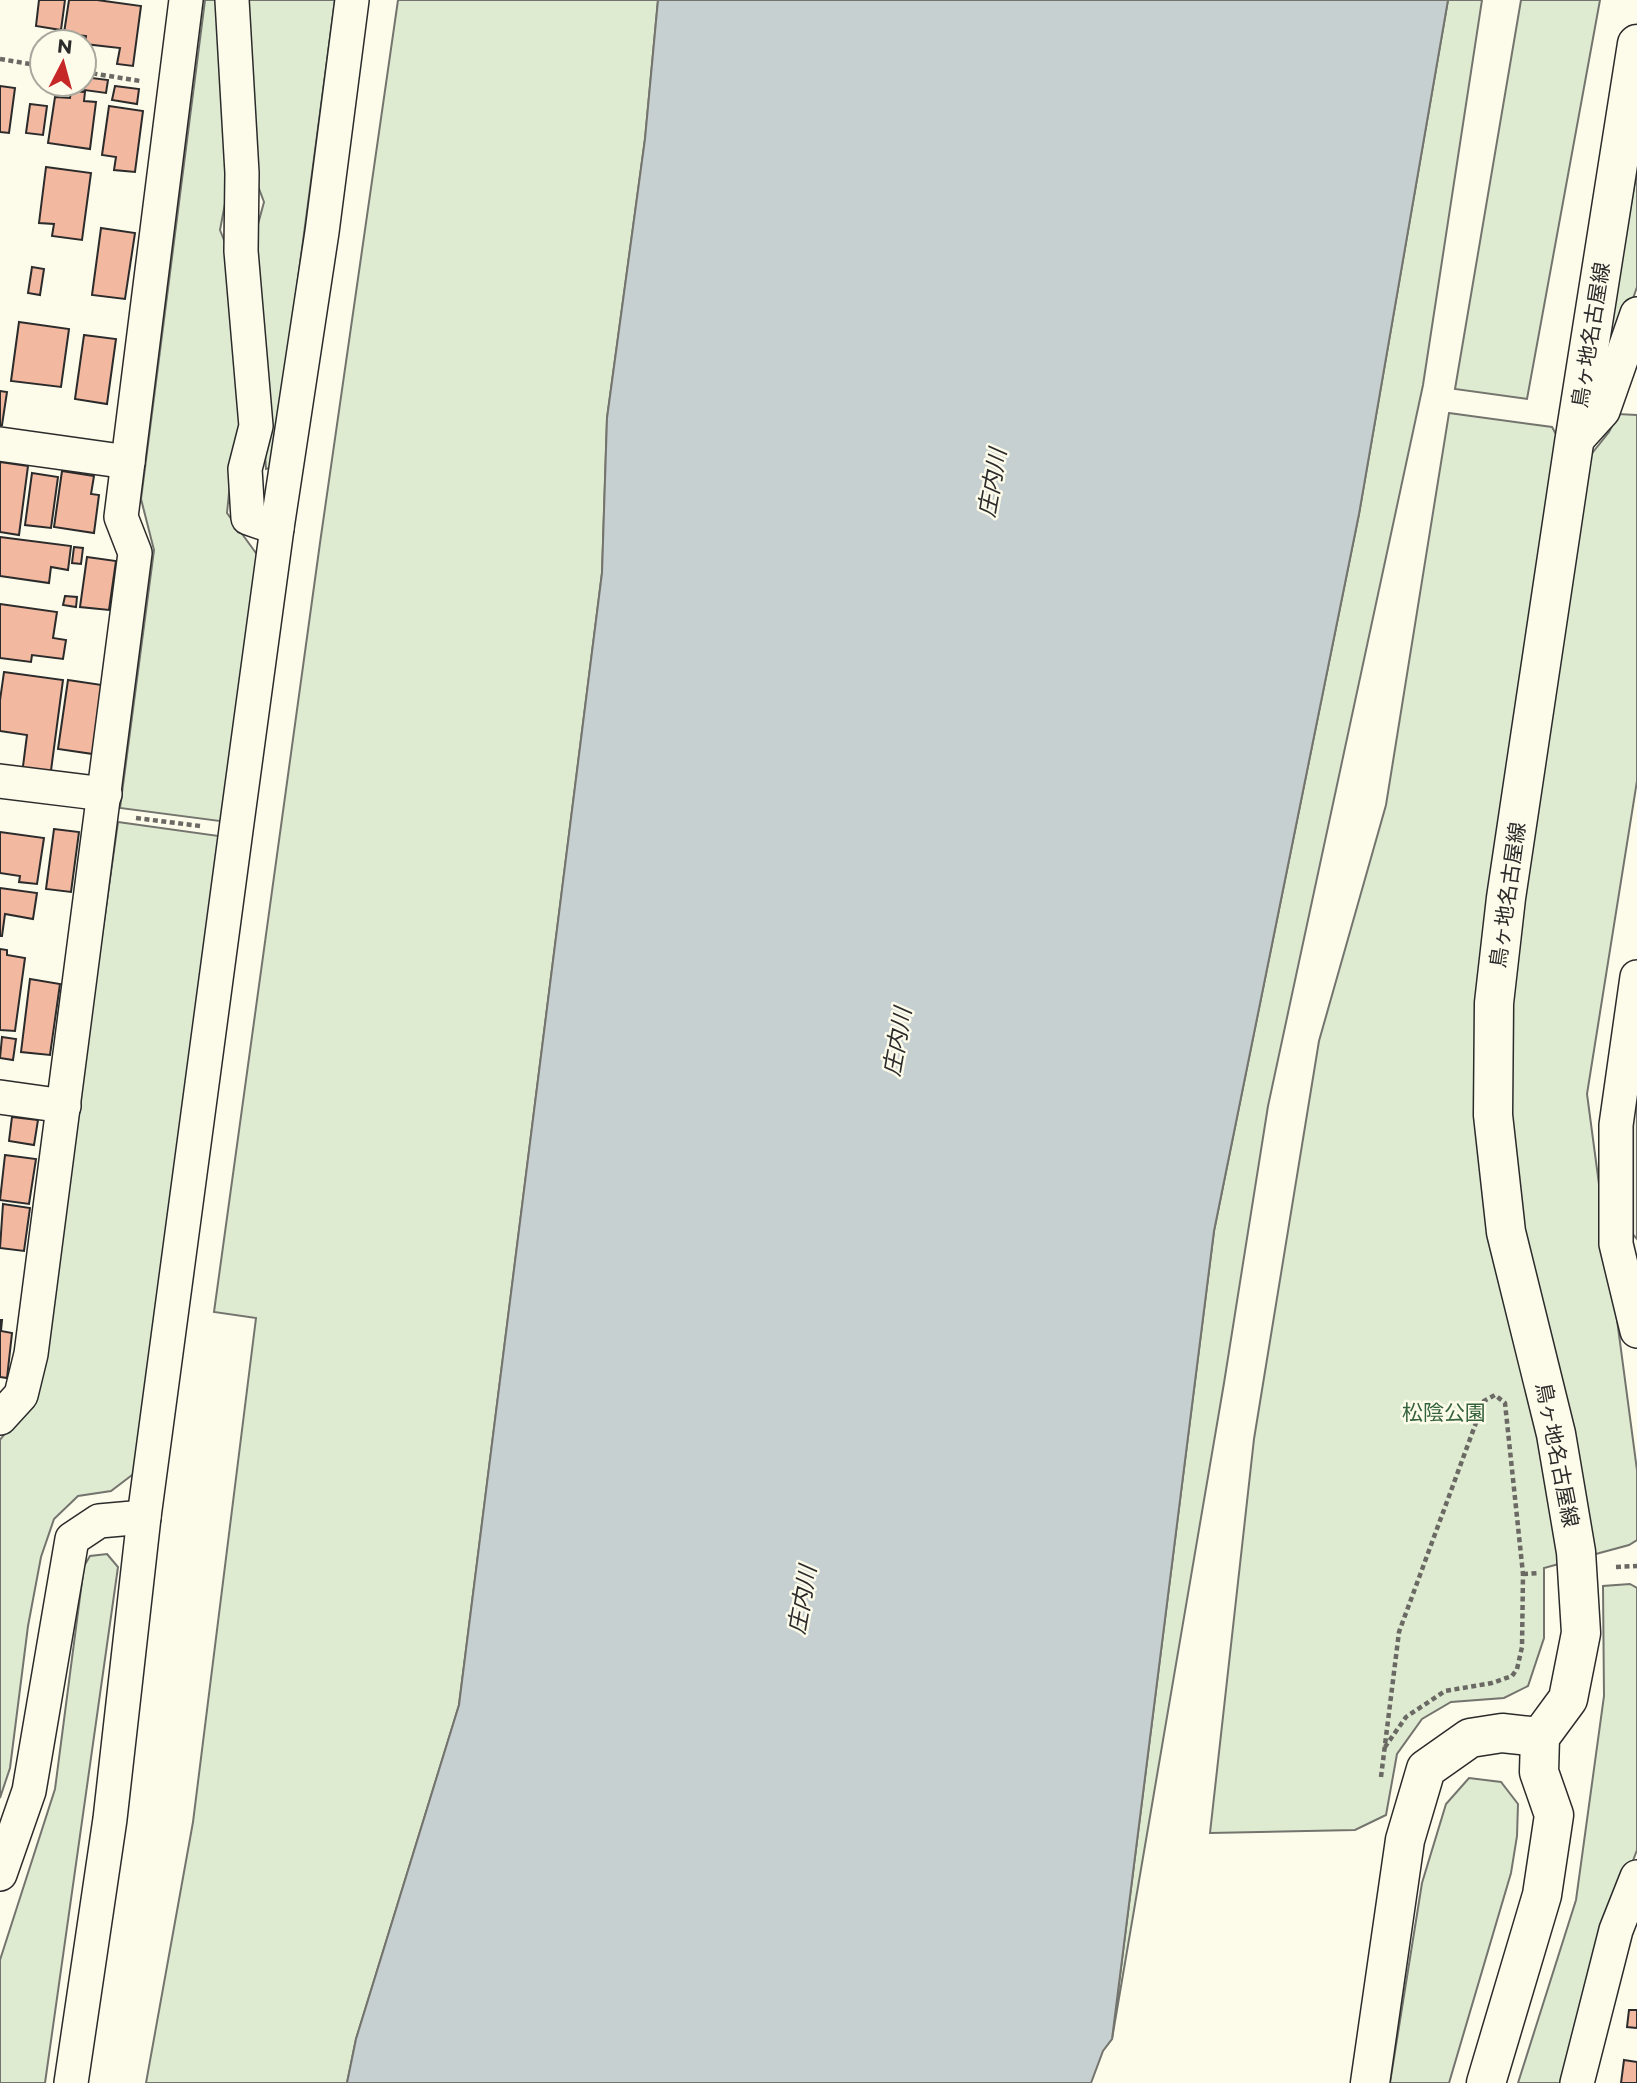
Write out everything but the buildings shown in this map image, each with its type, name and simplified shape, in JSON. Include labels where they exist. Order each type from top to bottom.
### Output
[{"type":"main road","name":"鳥ヶ地名古屋線","points":[[1540,1737],[1567,1699],[1581,1633],[1576,1552],[1556,1434],[1506,1232],[1493,1115],[1494,1003],[1508,884],[1637,44]]},
{"type":"main road","points":[[1370,2083],[1405,1840],[1426,1769],[1470,1738],[1502,1733],[1540,1737],[1539,1772],[1554,1815],[1542,1895],[1486,2083]]},
{"type":"street","points":[[0,1418],[21,1395],[31,1354],[104,804],[135,553],[121,517],[186,0]]},
{"type":"street","points":[[232,0],[243,173],[240,251],[256,426],[245,469],[248,517],[277,527]]},
{"type":"street","points":[[71,2083],[110,1819],[144,1517],[236,830],[277,527],[322,232],[352,0]]},
{"type":"street","points":[[1574,443],[1603,411],[1637,314]]},
{"type":"street","points":[[0,444],[128,462]]},
{"type":"street","points":[[0,781],[104,804]]},
{"type":"street","points":[[1637,977],[1615,1125],[1637,1331]]},
{"type":"street","points":[[0,1097],[64,1106]]},
{"type":"street","points":[[0,1874],[29,1791],[72,1539],[99,1521],[144,1517]]},
{"type":"street","points":[[1577,2083],[1616,1930],[1637,1877]]},
{"type":"path","points":[[0,59],[28,64]]},
{"type":"path","points":[[98,74],[176,87]]},
{"type":"path","points":[[104,804],[236,830]]},
{"type":"path","points":[[1495,1395],[1505,1403],[1523,1574],[1522,1647],[1517,1669],[1512,1676],[1492,1683],[1445,1691],[1406,1717],[1385,1747],[1399,1632],[1485,1401],[1495,1395]]},
{"type":"path","points":[[1608,1568],[1637,1566]]},
{"type":"path","points":[[1523,1574],[1544,1573]]},
{"type":"green space","points":[[205,0],[221,0],[231,172],[220,230],[230,255],[243,425],[232,464],[227,513],[261,560],[227,822],[120,808],[154,550],[141,499]]},
{"type":"green space","points":[[243,0],[335,0],[273,467],[266,469],[251,250],[264,202],[250,165]]},
{"type":"green space","points":[[398,0],[658,0],[645,139],[607,418],[602,573],[459,1705],[356,2039],[347,2083],[146,2083],[193,1822],[256,1318],[214,1312]]},
{"type":"green space","points":[[1448,0],[1482,0],[1423,385],[1268,1106],[1224,1383],[1112,2039],[1214,1231],[1359,514]]},
{"type":"green space","points":[[1521,0],[1600,0],[1527,399],[1455,389]]},
{"type":"green space","points":[[1637,169],[1637,287],[1597,403]]},
{"type":"green space","name":"松陰公園","points":[[1449,413],[1552,427],[1577,472],[1609,432],[1618,414],[1637,415],[1637,781],[1587,1094],[1637,1470],[1637,1540],[1629,1545],[1544,1568],[1544,1638],[1528,1686],[1504,1698],[1451,1702],[1422,1719],[1397,1754],[1386,1815],[1355,1830],[1210,1833],[1254,1439],[1319,1041],[1386,805]]},
{"type":"green space","points":[[118,822],[226,837],[140,1469],[111,1491],[78,1496],[54,1519],[41,1557],[28,1626],[10,1768],[0,1798],[0,1440],[20,1414],[58,1248]]},
{"type":"green space","points":[[107,1554],[118,1567],[45,2083],[0,2083],[0,1960],[55,1789],[84,1566],[90,1556]]},
{"type":"green space","points":[[1630,1584],[1637,1588],[1637,1850],[1591,1972],[1563,2083],[1518,2083],[1576,1900],[1604,1696],[1603,1586]]},
{"type":"green space","points":[[1469,1778],[1501,1782],[1518,1804],[1517,1836],[1511,1873],[1449,2083],[1390,2083],[1422,1883],[1446,1804]]},
{"type":"shaded area","points":[[1637,1060],[1637,1239],[1629,1230],[1626,1147]]},
{"type":"water","name":"庄内川","points":[[658,0],[1448,0],[1359,514],[1214,1231],[1112,2039],[1103,2051],[1091,2083],[347,2083],[356,2039],[459,1705],[602,573],[607,418],[645,139]]}]
